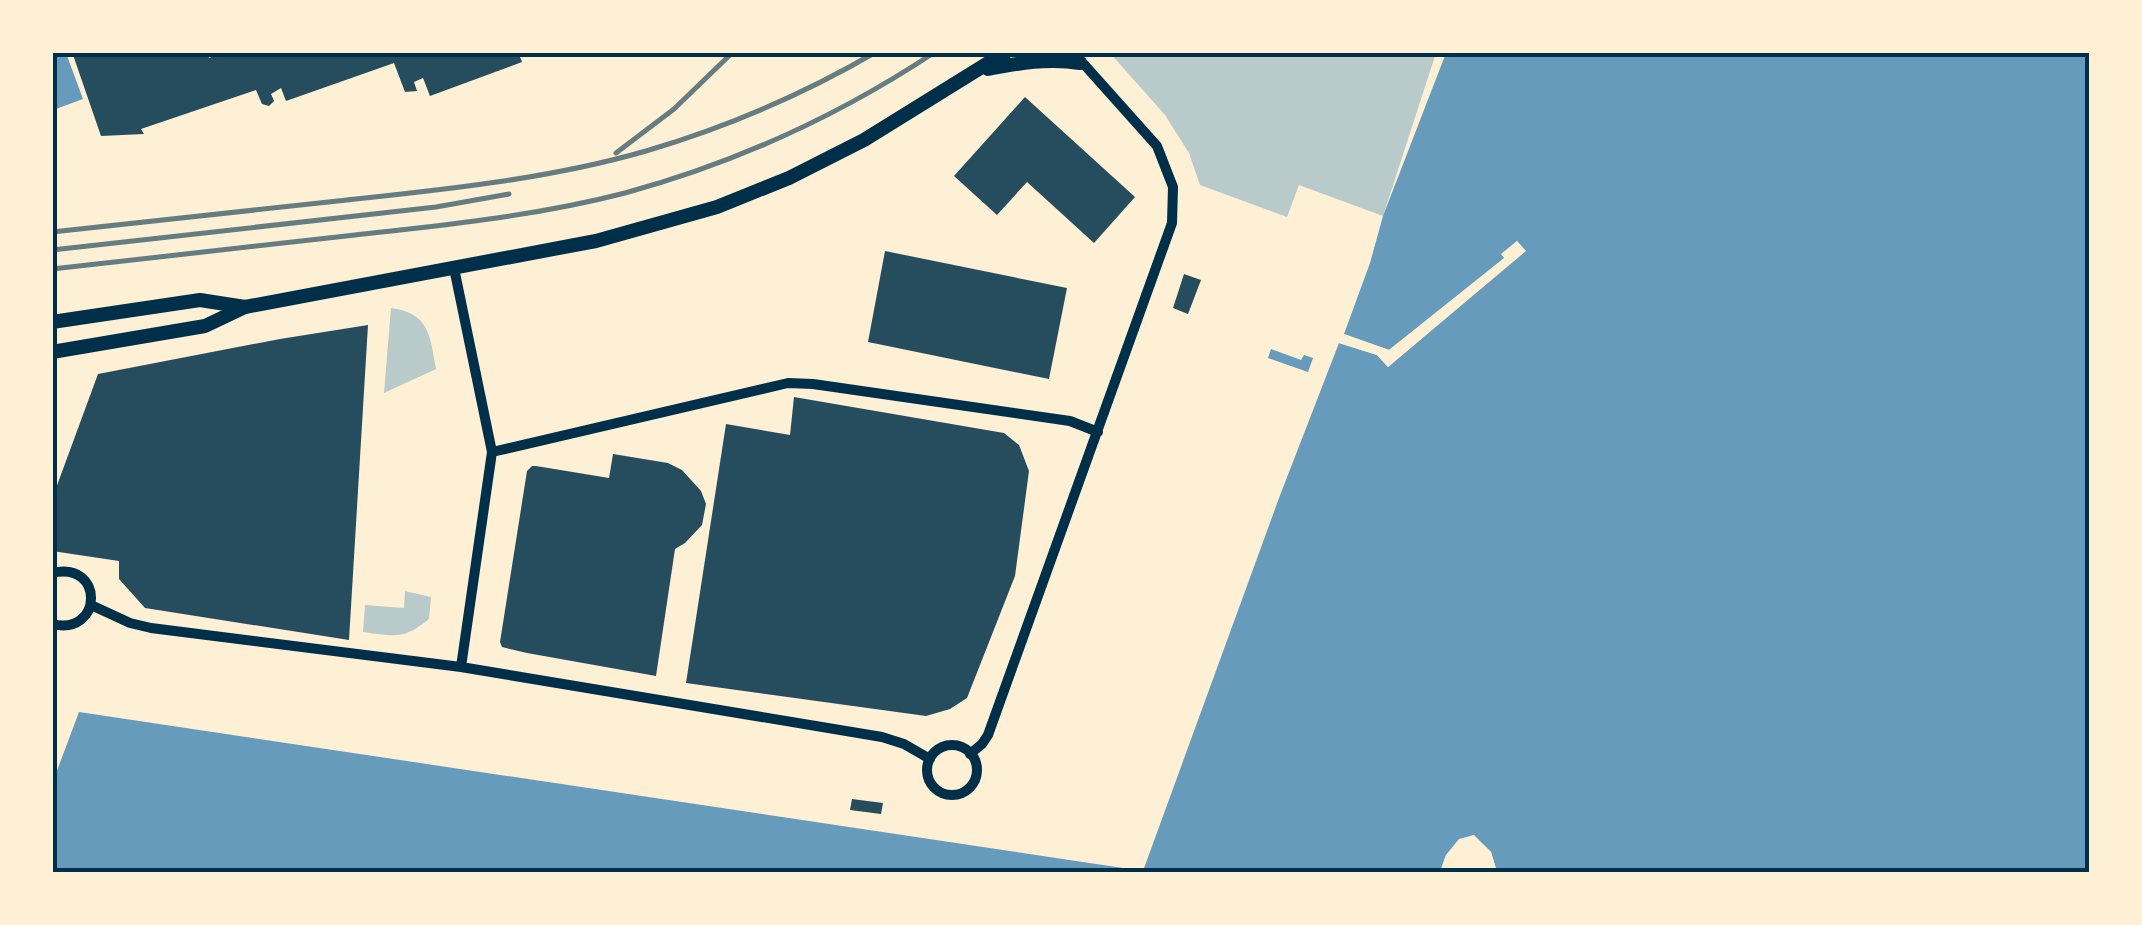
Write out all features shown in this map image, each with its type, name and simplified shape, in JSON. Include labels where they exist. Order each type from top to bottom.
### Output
[{"type":"street","points":[[52,352],[205,326],[245,307],[596,241],[717,208],[864,140],[1006,52]]},
{"type":"street","points":[[970,754],[988,734],[1098,432],[1172,223],[1173,187],[1156,146],[1076,58],[1031,61],[978,72]]},
{"type":"street","points":[[454,268],[492,452],[461,667]]},
{"type":"street","points":[[52,322],[200,300],[245,307]]},
{"type":"street","points":[[492,452],[788,383],[1070,421],[1098,432]]},
{"type":"street","points":[[52,572],[70,571],[85,580],[92,596],[91,606],[80,622],[52,624]]},
{"type":"street","points":[[91,606],[120,620],[151,628],[461,667],[882,737],[930,758]]},
{"type":"street","points":[[952,745],[970,754],[977,766],[969,789],[954,795],[934,786],[928,773],[930,758],[936,751],[952,745]]},
{"type":"shaded area","points":[[1110,53],[1436,53],[1383,216],[1299,185],[1287,217],[1200,185],[1189,153],[1165,115]]},
{"type":"shaded area","points":[[391,308],[421,321],[436,369],[384,393]]},
{"type":"shaded area","points":[[405,591],[431,597],[429,619],[398,635],[363,632],[365,605],[404,608]]},
{"type":"water","points":[[52,53],[66,53],[83,99],[53,110]]},
{"type":"water","points":[[1446,53],[2089,53],[2089,872],[1497,872],[1491,852],[1473,835],[1446,855],[1440,872],[53,872],[52,784],[79,712],[1143,871],[1339,343],[1377,355],[1388,367],[1525,251],[1517,241],[1505,258],[1389,350],[1344,334],[1383,216]]},
{"type":"water","points":[[1271,349],[1301,360],[1304,355],[1313,358],[1308,372],[1268,358]]},
{"type":"pier","points":[[1517,241],[1526,251],[1388,367],[1377,355],[1339,343],[1344,334],[1389,350],[1504,258],[1501,254]]},
{"type":"pier","points":[[1474,835],[1491,852],[1497,872],[1492,872],[1487,855],[1472,840],[1462,844],[1450,857],[1445,872],[1440,872],[1446,855],[1459,839]]},
{"type":"building","points":[[72,52],[207,52],[209,58],[225,52],[518,52],[522,62],[430,96],[423,78],[414,82],[417,91],[405,92],[394,63],[286,101],[281,88],[271,94],[274,101],[269,106],[262,104],[256,90],[141,129],[144,134],[101,136]]},
{"type":"building","points":[[1025,97],[1135,197],[1094,243],[1027,182],[997,215],[954,176]]},
{"type":"building","points":[[885,251],[1067,288],[1049,379],[868,342]]},
{"type":"building","points":[[1184,274],[1201,280],[1188,314],[1173,308]]},
{"type":"building","points":[[368,325],[349,640],[145,608],[119,579],[119,561],[52,551],[52,499],[98,374]]},
{"type":"building","points":[[794,397],[1004,433],[1019,445],[1029,471],[1015,576],[967,698],[950,709],[926,716],[686,683],[726,424],[790,435]]},
{"type":"building","points":[[613,454],[668,463],[682,470],[701,491],[706,504],[702,525],[675,549],[656,676],[527,653],[502,647],[500,642],[527,471],[536,466],[609,478]]},
{"type":"building","points":[[852,799],[883,803],[881,814],[850,810]]},
{"type":"railway","points":[[616,153],[674,109],[733,52]]},
{"type":"railway","points":[[52,232],[423,192],[573,169],[646,151],[735,120],[821,82],[876,52]]},
{"type":"railway","points":[[52,269],[457,223],[625,193],[786,135],[935,52]]},
{"type":"railway","points":[[52,250],[436,207],[509,194]]}]
